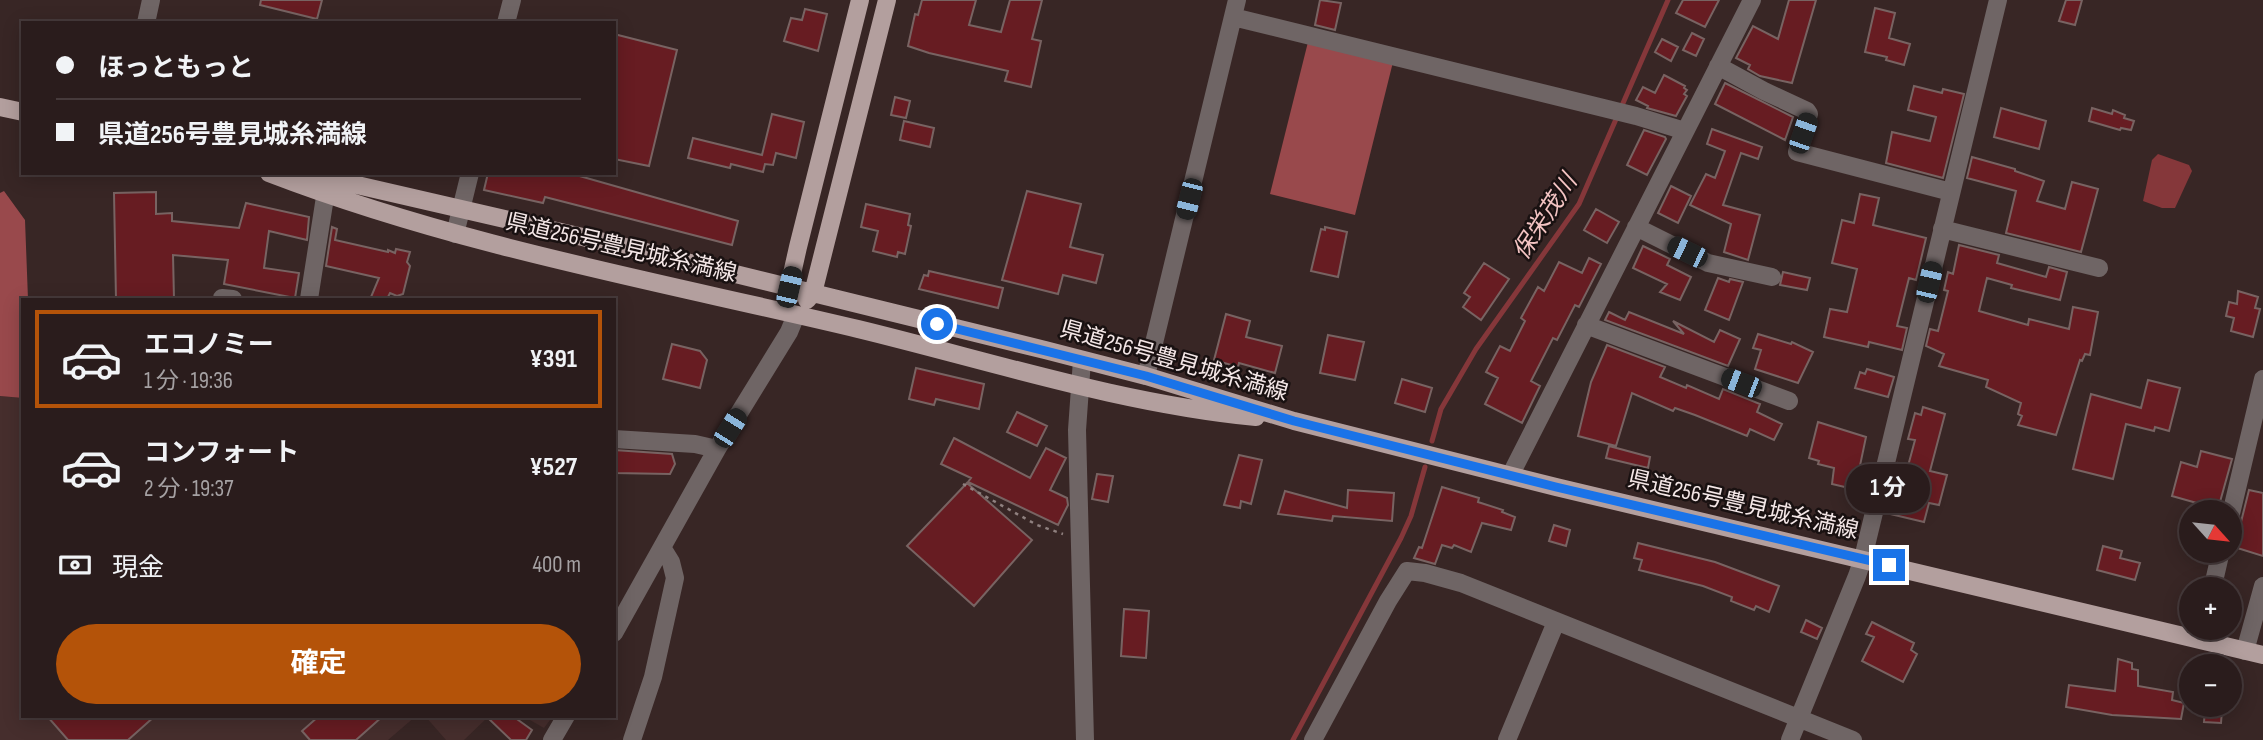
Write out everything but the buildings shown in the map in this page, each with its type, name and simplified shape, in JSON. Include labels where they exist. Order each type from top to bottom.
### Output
[{"type":"main road","points":[[796,314],[789,287],[860,0]]},
{"type":"main road","points":[[796,314],[814,293],[887,0]]},
{"type":"main road","points":[[0,107],[21,112]]},
{"type":"main road","name":"県道256号豊見城糸満線","points":[[279,175],[326,186],[461,208],[1146,376],[1294,421],[1863,558],[2179,629]]},
{"type":"main road","name":"県道256号豊見城糸満線","points":[[308,175],[326,186],[455,234],[1201,412],[1294,421]]},
{"type":"main road","name":"県道256号豊見城糸満線","points":[[2218,640],[2254,653]]},
{"type":"street","points":[[146,21],[151,0]]},
{"type":"street","points":[[507,21],[512,0]]},
{"type":"street","points":[[1511,474],[1752,0]]},
{"type":"street","points":[[1790,740],[1863,558],[1998,0]]},
{"type":"street","points":[[1146,376],[1235,8],[1685,131]]},
{"type":"street","points":[[1718,66],[1807,111],[1809,114],[1797,152],[1951,192]]},
{"type":"street","points":[[455,234],[469,175]]},
{"type":"street","points":[[309,298],[326,186]]},
{"type":"street","points":[[1636,227],[1708,263],[1772,277]]},
{"type":"street","points":[[1942,229],[2099,268]]},
{"type":"street","points":[[616,630],[717,449],[789,332],[796,314]]},
{"type":"street","points":[[1586,324],[1789,401]]},
{"type":"street","points":[[1082,360],[1077,430],[1085,740]]},
{"type":"street","points":[[2234,500],[2263,379]]},
{"type":"street","points":[[616,439],[695,444],[717,449]]},
{"type":"street","points":[[632,740],[653,677],[675,578],[671,562],[663,549]]},
{"type":"street","points":[[1313,740],[1407,571],[1461,583],[1853,740]]},
{"type":"street","points":[[2254,653],[2263,586]]},
{"type":"street","points":[[1507,740],[1556,622]]},
{"type":"street","points":[[552,740],[565,718]]},
{"type":"path","points":[[963,484],[1037,526],[1080,539]]},
{"type":"shaded area","points":[[1308,42],[1393,62],[1355,215],[1270,194]]},
{"type":"shaded area","points":[[2158,154],[2189,165],[2192,171],[2175,208],[2162,208],[2143,201],[2152,160]]},
{"type":"shaded area","points":[[4,191],[25,220],[28,298],[21,298],[21,398],[0,396],[0,193]]},
{"type":"shaded area","points":[[0,396],[21,398],[21,718],[414,718],[388,740],[0,740]]},
{"type":"shaded area","points":[[427,718],[487,718],[464,740],[446,740]]},
{"type":"shaded area","points":[[526,718],[552,718],[544,728]]},
{"type":"waterway","name":"保栄茂川","points":[[1432,441],[1441,409],[1476,349],[1579,204],[1668,0]]},
{"type":"waterway","name":"保栄茂川","points":[[1293,740],[1401,538],[1411,516],[1425,467]]},
{"type":"route","points":[[937,324],[1146,376],[1294,421],[1556,487],[1889,565]]}]
